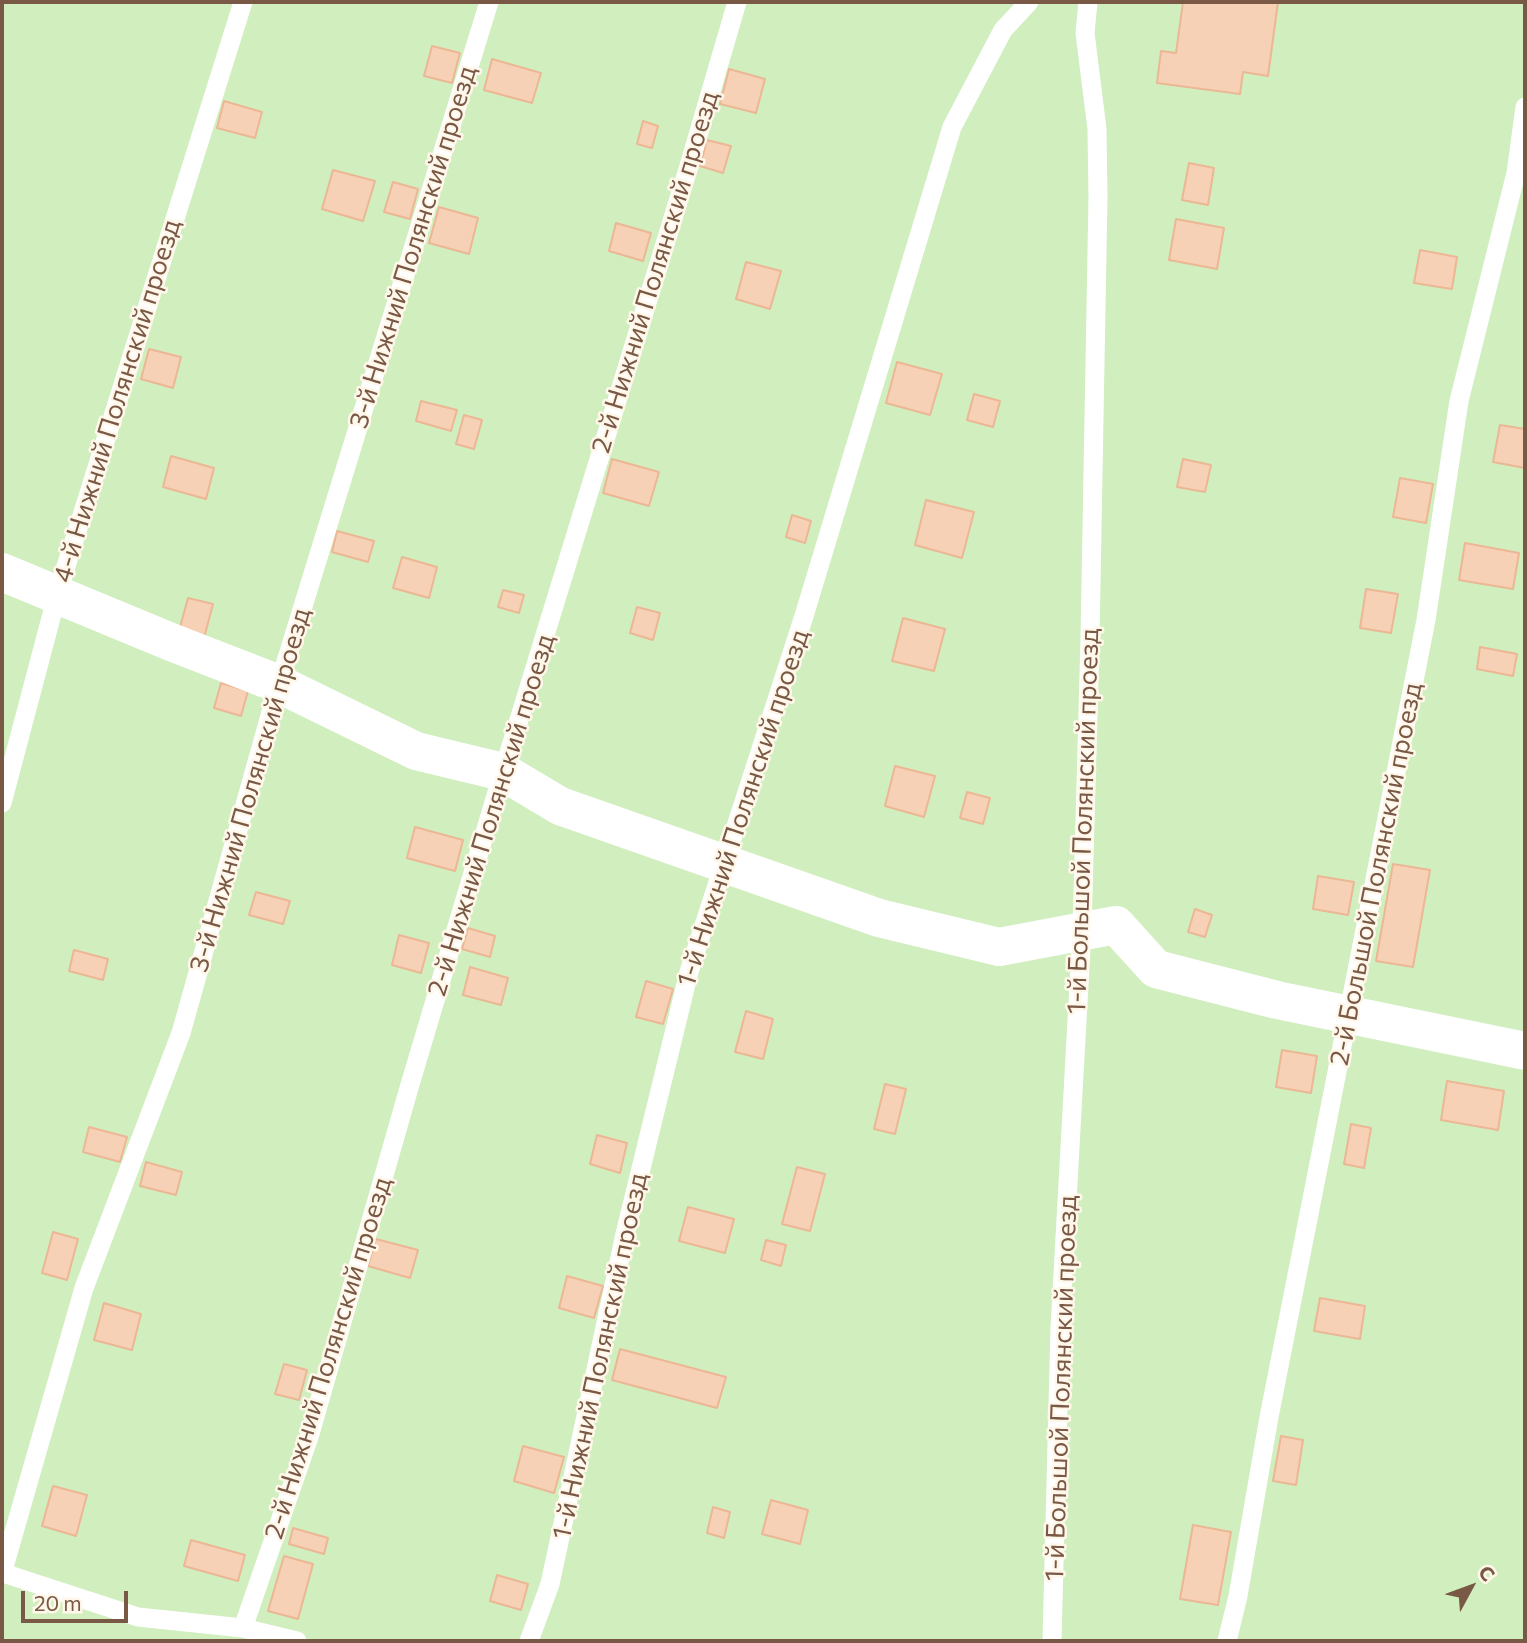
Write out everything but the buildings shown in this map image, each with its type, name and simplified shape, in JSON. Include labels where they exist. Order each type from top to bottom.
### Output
[{"type":"street","points":[[2,572],[279,684],[416,751],[503,772],[560,806],[879,918],[999,947],[1116,925],[1156,969],[1348,1016],[1525,1051]]},
{"type":"lane","name":"4-й Нижний Полянский проезд","points":[[2,803],[57,595],[243,2]]},
{"type":"lane","name":"3-й Нижний Полянский проезд","points":[[2,1574],[84,1288],[181,1033],[279,684],[489,2]]},
{"type":"lane","name":"2-й Нижний Полянский проезд","points":[[243,1628],[310,1434],[503,772],[737,2]]},
{"type":"lane","name":"1-й Нижний Полянский проезд","points":[[529,1641],[550,1584],[625,1234],[689,972],[804,616],[952,127],[1003,30],[1029,2]]},
{"type":"lane","name":"1-й Большой Полянский проезд","points":[[1052,1641],[1059,1328],[1082,930],[1090,625],[1098,197],[1097,129],[1085,33],[1088,2]]},
{"type":"lane","name":"2-й Большой Полянский проезд","points":[[1227,1641],[1238,1596],[1269,1417],[1426,620],[1459,401],[1516,173],[1525,107]]},
{"type":"lane","points":[[2,1574],[138,1617],[243,1628],[297,1641]]},
{"type":"green space","points":[[2,2],[1525,2],[1525,1641],[2,1641]]}]
